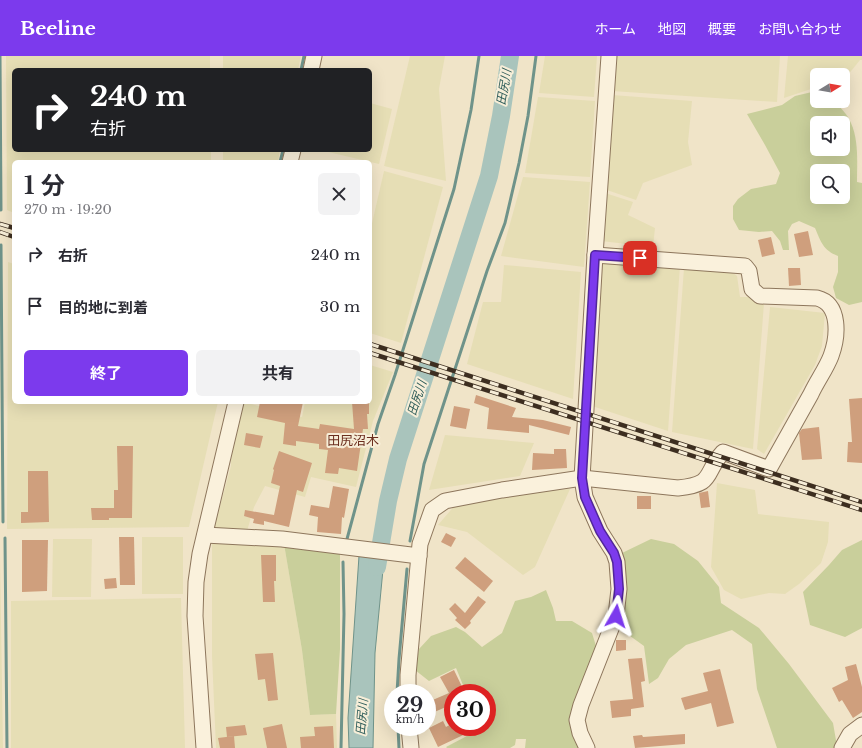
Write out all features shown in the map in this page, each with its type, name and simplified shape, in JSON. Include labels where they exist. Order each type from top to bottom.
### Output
[{"type":"street","points":[[311,68],[314,56]]},
{"type":"street","points":[[587,748],[580,734],[578,720],[581,705],[616,616],[619,589],[617,562],[614,553],[600,531],[585,497],[582,478],[595,255],[609,56]]},
{"type":"street","points":[[408,684],[420,544],[432,510],[445,501],[510,488],[582,478],[678,488],[690,487],[701,484],[708,479],[718,457],[723,452],[769,469],[831,356],[836,328],[834,315],[824,300],[817,298],[760,296],[752,289],[749,271],[745,266],[595,255]]},
{"type":"street","points":[[204,748],[195,616],[196,582],[200,554],[236,404]]},
{"type":"street","points":[[205,535],[282,539],[419,556]]},
{"type":"street","points":[[842,748],[850,734],[862,724]]},
{"type":"street","points":[[409,736],[410,748]]},
{"type":"shaded area","points":[[6,56],[210,56],[210,68],[12,68],[12,152],[211,152],[211,160],[12,160],[12,212],[7,210]]},
{"type":"shaded area","points":[[223,56],[301,56],[298,68],[223,68]]},
{"type":"shaded area","points":[[410,56],[445,56],[439,89],[446,181],[384,166]]},
{"type":"shaded area","points":[[545,56],[597,56],[594,97],[539,93]]},
{"type":"shaded area","points":[[615,56],[780,56],[777,102],[612,91]]},
{"type":"shaded area","points":[[788,56],[862,56],[862,60],[860,60],[850,72],[850,68],[810,68],[810,89],[784,98]]},
{"type":"shaded area","points":[[612,95],[692,101],[688,142],[692,165],[643,183],[636,200],[604,189]]},
{"type":"shaded area","points":[[538,97],[595,101],[590,177],[525,173]]},
{"type":"shaded area","points":[[372,104],[392,109],[379,164],[372,162],[372,160],[362,160],[328,152],[372,152]]},
{"type":"shaded area","points":[[223,152],[280,152],[278,160],[223,160]]},
{"type":"shaded area","points":[[384,171],[443,187],[401,343],[372,334],[372,223]]},
{"type":"shaded area","points":[[523,177],[590,182],[584,267],[501,256]]},
{"type":"shaded area","points":[[605,193],[633,202],[628,215],[655,228],[653,247],[601,241]]},
{"type":"shaded area","points":[[602,261],[680,266],[668,431],[592,406]]},
{"type":"shaded area","points":[[8,262],[12,263],[12,404],[218,404],[189,527],[7,529]]},
{"type":"shaded area","points":[[504,265],[581,272],[573,399],[467,364],[483,302],[501,302]]},
{"type":"shaded area","points":[[684,268],[730,271],[737,276],[740,297],[750,297],[764,303],[753,449],[672,432]]},
{"type":"shaded area","points":[[770,307],[825,313],[822,346],[815,365],[764,454],[757,449]]},
{"type":"shaded area","points":[[372,366],[393,372],[373,421],[356,487],[311,477],[305,497],[265,486],[254,507],[247,531],[214,528],[231,466],[231,459],[243,404],[251,404],[302,417],[305,404],[372,404]]},
{"type":"shaded area","points":[[445,435],[534,443],[520,476],[429,490]]},
{"type":"shaded area","points":[[717,483],[755,490],[758,514],[829,522],[828,542],[821,563],[799,584],[785,594],[769,593],[741,599],[724,590],[711,567]]},
{"type":"shaded area","points":[[570,489],[535,567],[523,575],[467,532],[438,525],[456,504],[510,493]]},
{"type":"shaded area","points":[[142,537],[183,537],[183,594],[142,594]]},
{"type":"shaded area","points":[[53,539],[92,539],[91,597],[52,597]]},
{"type":"shaded area","points":[[212,541],[284,544],[302,650],[310,715],[336,714],[337,748],[216,748],[212,656]]},
{"type":"shaded area","points":[[0,555],[3,748],[0,748]]},
{"type":"shaded area","points":[[181,598],[185,748],[11,748],[11,601]]},
{"type":"green space","points":[[810,92],[810,108],[841,108],[847,116],[810,116],[810,156],[850,156],[850,121],[854,130],[857,152],[857,182],[862,183],[862,302],[849,305],[836,298],[833,287],[838,272],[838,256],[826,248],[815,228],[799,221],[792,224],[788,231],[789,250],[783,250],[780,241],[772,231],[759,232],[739,230],[733,219],[733,206],[738,199],[751,189],[776,184],[780,173],[747,114],[782,105],[795,96]]},
{"type":"green space","points":[[651,539],[674,544],[698,561],[719,587],[721,603],[759,628],[789,664],[833,723],[837,746],[836,748],[777,748],[757,689],[752,644],[732,630],[686,645],[669,659],[658,678],[649,684],[644,646],[619,628],[625,606],[626,575],[622,553]]},
{"type":"green space","points":[[862,540],[862,628],[845,637],[810,625],[803,592],[842,550]]},
{"type":"green space","points":[[284,544],[340,553],[340,649],[336,714],[310,715],[302,650]]},
{"type":"green space","points":[[546,590],[556,621],[572,621],[592,633],[596,646],[585,678],[579,748],[525,748],[526,739],[516,739],[515,745],[510,748],[447,748],[446,747],[467,736],[496,736],[496,684],[463,684],[456,668],[429,681],[415,670],[419,649],[431,636],[456,627],[465,632],[482,647],[502,633],[515,601],[531,597]]},
{"type":"water","points":[[359,556],[384,559],[375,653],[373,748],[349,748],[348,718]]},
{"type":"building","points":[[808,231],[813,255],[799,257],[794,234]]},
{"type":"building","points":[[771,237],[775,254],[762,257],[758,240]]},
{"type":"building","points":[[788,268],[800,268],[801,285],[789,286]]},
{"type":"building","points":[[476,395],[516,408],[512,417],[543,420],[571,427],[569,435],[529,425],[529,433],[487,429],[489,408],[474,403]]},
{"type":"building","points":[[862,398],[862,463],[847,462],[848,442],[852,442],[849,399]]},
{"type":"building","points":[[260,404],[303,404],[298,426],[319,429],[320,424],[354,429],[352,404],[369,404],[369,414],[367,414],[368,429],[363,429],[357,471],[339,468],[338,474],[325,473],[328,450],[319,449],[319,444],[296,441],[296,446],[283,444],[285,423],[257,417]]},
{"type":"building","points":[[454,406],[470,409],[466,429],[450,426]]},
{"type":"building","points":[[819,427],[822,459],[802,460],[799,433],[802,429]]},
{"type":"building","points":[[246,433],[263,436],[260,448],[244,445]]},
{"type":"building","points":[[117,446],[133,446],[132,518],[92,520],[91,508],[114,508],[114,490],[118,490]]},
{"type":"building","points":[[554,449],[566,449],[567,468],[532,470],[533,453],[554,454]]},
{"type":"building","points":[[279,451],[312,463],[303,492],[297,490],[289,527],[264,521],[264,525],[253,523],[254,519],[244,516],[245,510],[274,515],[280,486],[271,483],[273,469]]},
{"type":"building","points":[[28,471],[48,471],[49,522],[21,523],[21,512],[28,512]]},
{"type":"building","points":[[333,486],[349,489],[344,518],[342,517],[341,534],[317,532],[318,517],[309,515],[311,505],[329,508]]},
{"type":"building","points":[[708,491],[710,507],[701,508],[699,493]]},
{"type":"building","points":[[637,496],[651,496],[651,509],[637,509]]},
{"type":"building","points":[[446,533],[456,538],[451,547],[441,542]]},
{"type":"building","points":[[119,537],[134,537],[135,585],[120,585]]},
{"type":"building","points":[[22,540],[48,540],[47,591],[22,592]]},
{"type":"building","points":[[261,555],[276,555],[276,581],[274,581],[275,602],[263,602]]},
{"type":"building","points":[[465,557],[493,581],[484,592],[455,568]]},
{"type":"building","points":[[116,578],[117,588],[105,589],[104,579]]},
{"type":"building","points":[[478,596],[486,602],[465,629],[455,620],[457,618],[449,609],[455,603],[465,613]]},
{"type":"building","points":[[616,640],[626,640],[626,650],[616,651]]},
{"type":"building","points":[[273,653],[278,700],[268,701],[265,679],[258,680],[255,654]]},
{"type":"building","points":[[642,658],[645,681],[641,682],[644,707],[631,709],[631,716],[612,718],[610,701],[633,699],[628,659]]},
{"type":"building","points":[[856,664],[862,687],[862,712],[853,718],[842,700],[839,702],[832,688],[848,680],[845,667]]},
{"type":"building","points":[[720,669],[734,723],[717,727],[711,703],[685,710],[681,698],[708,691],[703,673]]},
{"type":"building","points":[[454,670],[461,684],[444,684],[440,677]]},
{"type":"building","points":[[444,695],[444,708],[436,711],[436,699]]},
{"type":"building","points":[[443,721],[444,736],[461,736],[438,747],[433,736],[436,736],[436,724]]},
{"type":"building","points":[[282,724],[287,748],[267,748],[263,728]]},
{"type":"building","points":[[245,725],[247,735],[227,737],[226,727]]},
{"type":"building","points":[[333,726],[334,748],[301,748],[300,737],[315,736],[314,727]]},
{"type":"building","points":[[685,734],[685,744],[635,748],[633,736],[642,735],[643,737]]},
{"type":"building","points":[[234,736],[235,748],[220,748],[218,738]]},
{"type":"waterway","points":[[0,56],[1,210]]},
{"type":"waterway","points":[[301,68],[304,56]]},
{"type":"waterway","points":[[347,539],[378,424],[454,189],[471,110],[479,56]]},
{"type":"waterway","name":"田尻川","points":[[377,567],[388,501],[398,459],[489,176],[501,116],[510,56]]},
{"type":"waterway","points":[[410,541],[424,464],[487,271],[505,223],[528,116],[536,56]]},
{"type":"waterway","points":[[280,160],[282,152]]},
{"type":"waterway","points":[[1,245],[3,522]]},
{"type":"waterway","points":[[5,538],[7,748]]},
{"type":"waterway","points":[[341,748],[344,614],[343,562]]},
{"type":"waterway","points":[[398,684],[407,569]]},
{"type":"waterway","points":[[398,736],[399,748]]},
{"type":"railway","points":[[0,224],[12,227]]},
{"type":"railway","points":[[0,232],[12,236]]},
{"type":"railway","points":[[372,345],[862,502]]},
{"type":"railway","points":[[372,354],[862,510]]},
{"type":"district","name":"田尻沼木","points":[[353,440]]},
{"type":"route","points":[[616,616],[619,589],[617,562],[614,553],[600,531],[585,497],[582,478],[595,255],[640,258]]}]
